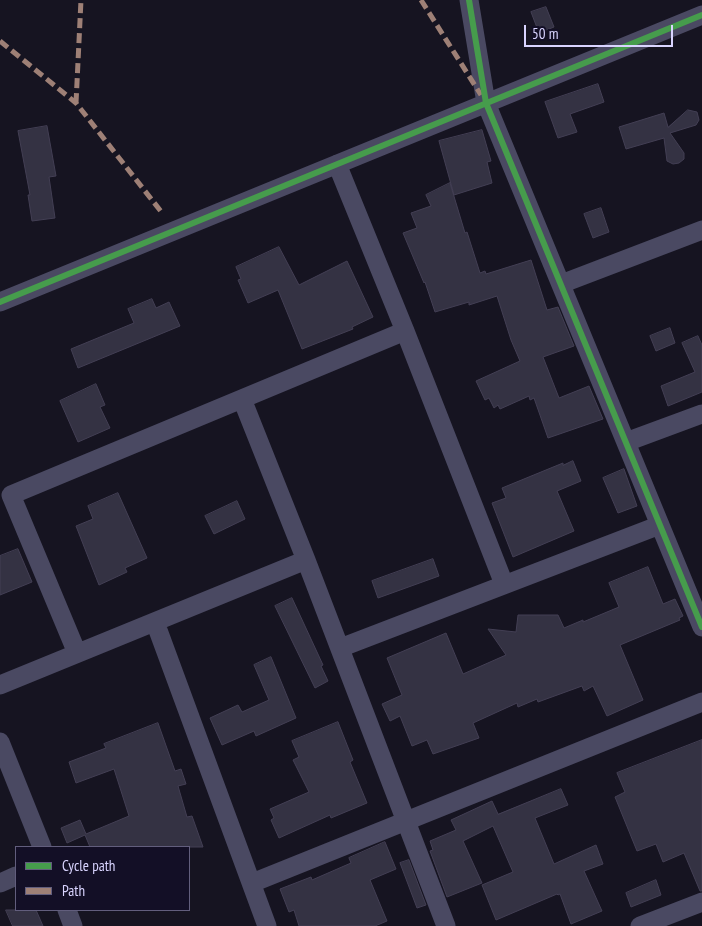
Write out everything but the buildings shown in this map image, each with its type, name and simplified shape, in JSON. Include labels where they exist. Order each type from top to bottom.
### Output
[{"type":"street","points":[[469,0],[486,103],[702,627]]},
{"type":"street","points":[[0,302],[702,14]]},
{"type":"street","points":[[337,164],[504,584]]},
{"type":"street","points":[[560,284],[702,230]]},
{"type":"street","points":[[77,653],[12,495],[405,331]]},
{"type":"street","points":[[242,399],[306,560],[446,926]]},
{"type":"street","points":[[626,442],[702,414]]},
{"type":"street","points":[[340,648],[660,525]]},
{"type":"street","points":[[0,685],[306,560]]},
{"type":"street","points":[[155,622],[267,926]]},
{"type":"street","points":[[252,883],[702,702]]},
{"type":"street","points":[[0,742],[42,846]]},
{"type":"street","points":[[0,883],[15,876]]},
{"type":"street","points":[[640,926],[702,902]]},
{"type":"street","points":[[67,911],[73,926]]},
{"type":"marked path","points":[[76,103],[81,0]]},
{"type":"marked path","points":[[421,0],[481,95]]},
{"type":"marked path","points":[[0,41],[76,103],[163,214]]},
{"type":"cycle path","points":[[469,0],[486,103],[702,627]]},
{"type":"cycle path","points":[[0,302],[702,15]]}]
